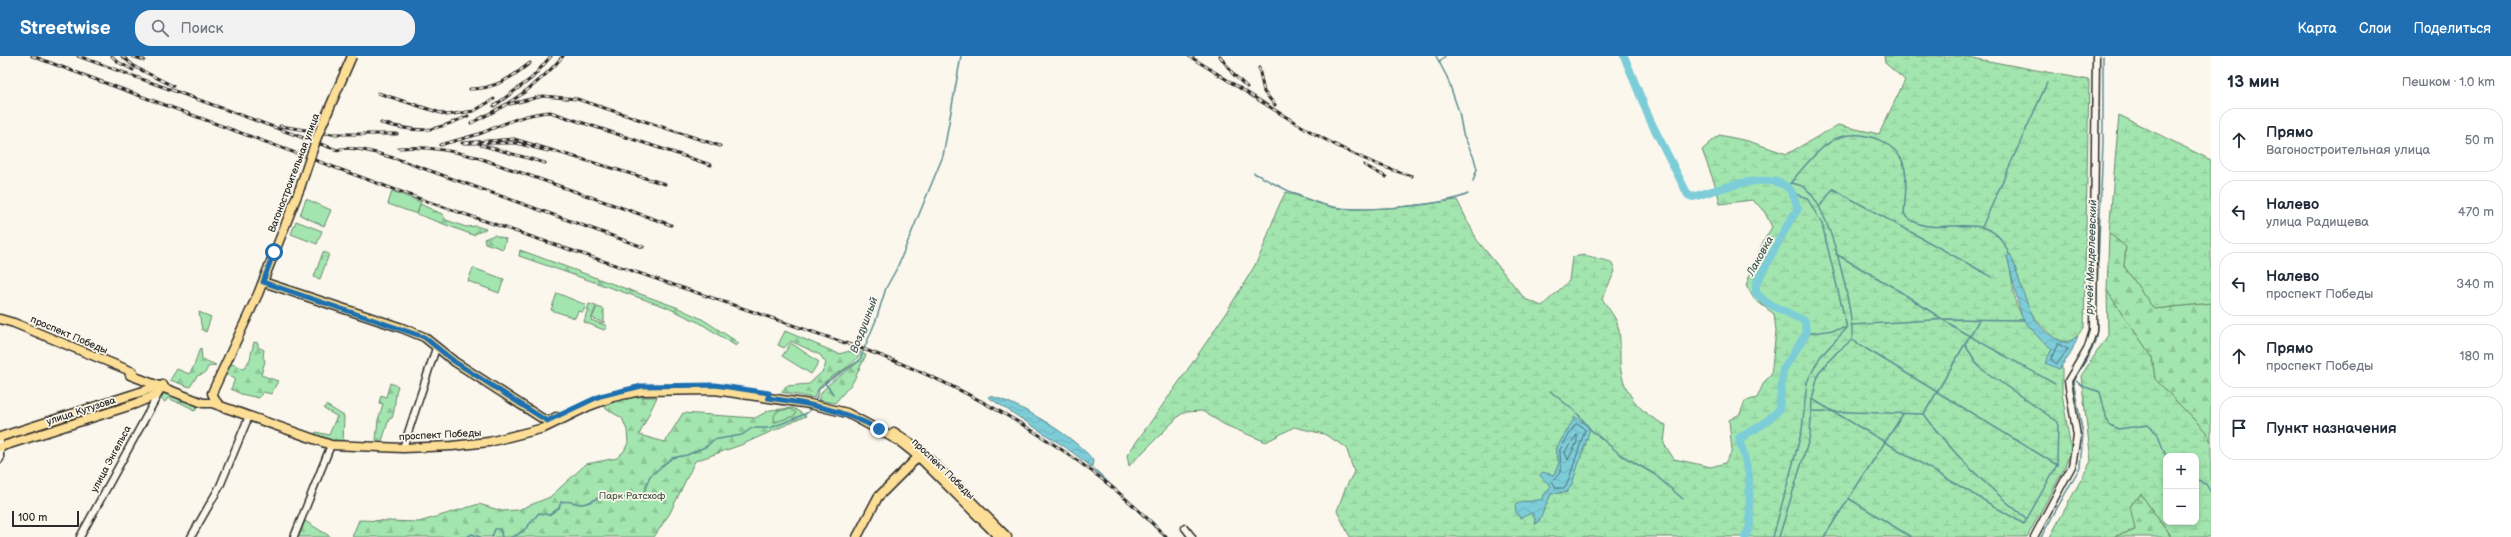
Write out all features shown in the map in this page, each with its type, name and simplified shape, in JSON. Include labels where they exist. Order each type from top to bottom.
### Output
[{"type":"main road","name":"Вагоностроительная улица","points":[[212,393],[263,282],[300,188],[317,137],[352,56]]},
{"type":"main road","points":[[263,282],[402,328],[424,337],[436,348],[538,416],[539,421],[535,430]]},
{"type":"main road","name":"проспект Победы","points":[[0,319],[14,323],[129,371],[130,375],[203,403],[220,406],[332,445],[403,448],[470,445],[535,430],[613,397],[640,391],[715,390],[814,403],[841,410],[894,432],[921,455],[1007,537]]},
{"type":"main road","name":"проспект Победы","points":[[538,416],[547,421],[552,420],[600,396],[642,386],[715,385],[769,396]]},
{"type":"main road","name":"проспект Победы","points":[[161,387],[198,397],[208,396],[212,393]]},
{"type":"main road","name":"улица Кутузова","points":[[0,437],[161,387]]},
{"type":"main road","name":"улица Кутузова","points":[[0,445],[135,404],[161,387]]},
{"type":"main road","points":[[212,393],[214,400],[220,406]]},
{"type":"main road","points":[[857,537],[878,497],[921,455]]},
{"type":"main road","name":"проспект Победы","points":[[921,455],[999,537]]},
{"type":"street","points":[[2034,537],[2072,466],[2077,436],[2068,381],[2088,347],[2093,331],[2096,56]]},
{"type":"street","points":[[403,448],[436,348]]},
{"type":"street","name":"улица Энгельса","points":[[80,537],[161,387]]},
{"type":"street","points":[[191,537],[220,486],[249,416]]},
{"type":"street","name":"улица Кутузова","points":[[0,445],[0,459]]},
{"type":"street","points":[[294,537],[332,445]]},
{"type":"street","points":[[1185,528],[1192,537]]},
{"type":"green space","points":[[1884,56],[1962,56],[2089,80],[2084,328],[2077,336],[2070,341],[2062,341],[2052,335],[2036,320],[2025,301],[2013,263],[2007,256],[2019,311],[2026,322],[2052,349],[2050,353],[2059,369],[2062,366],[2062,393],[2071,450],[2064,469],[2027,537],[1350,537],[1337,511],[1345,489],[1354,472],[1346,447],[1324,434],[1294,427],[1266,442],[1225,425],[1202,411],[1186,412],[1180,415],[1129,466],[1127,455],[1209,338],[1255,265],[1277,210],[1286,192],[1321,204],[1346,209],[1395,207],[1457,200],[1477,240],[1525,299],[1542,306],[1569,281],[1572,257],[1585,255],[1611,262],[1615,271],[1602,299],[1616,320],[1618,326],[1621,371],[1623,380],[1631,397],[1650,416],[1666,425],[1664,444],[1674,459],[1711,467],[1725,463],[1732,451],[1729,420],[1740,414],[1745,401],[1757,398],[1764,382],[1771,375],[1776,331],[1774,314],[1754,299],[1746,285],[1763,242],[1772,227],[1763,209],[1752,200],[1720,204],[1717,190],[1702,150],[1719,135],[1748,141],[1787,154],[1838,125],[1879,134],[1905,80],[1885,63]],"holes":[[[1575,418],[1586,444],[1567,492],[1551,494],[1538,523],[1535,524],[1535,519],[1522,501],[1533,502],[1542,499],[1551,486],[1542,473],[1554,475],[1559,463],[1556,449]]]},
{"type":"green space","points":[[2119,115],[2211,160],[2211,303],[2154,309],[2124,266],[2126,247],[2109,233]]},
{"type":"green space","points":[[392,191],[421,202],[417,214],[388,204]]},
{"type":"green space","points":[[306,199],[331,210],[324,226],[300,215]]},
{"type":"green space","points":[[420,204],[442,214],[446,220],[466,227],[476,226],[486,229],[473,235],[417,214]]},
{"type":"green space","points":[[296,221],[322,231],[317,244],[291,234]]},
{"type":"green space","points":[[2109,233],[2127,240],[2124,266],[2154,309],[2211,303],[2211,442],[2206,432],[2155,379],[2152,357],[2107,291]]},
{"type":"green space","points":[[494,235],[506,239],[503,249],[485,243],[484,239]]},
{"type":"green space","points":[[520,250],[676,307],[702,319],[739,343],[736,346],[700,323],[666,307],[519,256]]},
{"type":"green space","points":[[323,252],[329,254],[320,279],[314,277]]},
{"type":"green space","points":[[473,268],[504,279],[499,293],[468,281]]},
{"type":"green space","points":[[2107,291],[2152,357],[2155,379],[2206,432],[2211,442],[2211,537],[2171,537],[2141,494],[2130,506],[2135,530],[2112,537],[2050,537],[2091,461],[2081,376],[2108,335]]},
{"type":"green space","points":[[557,293],[586,305],[583,312],[578,311],[575,318],[551,310]]},
{"type":"green space","points":[[589,304],[596,306],[591,320],[607,326],[604,330],[584,322]]},
{"type":"green space","points":[[597,307],[604,309],[604,323],[592,318]]},
{"type":"green space","points":[[199,312],[211,317],[206,332],[202,330]]},
{"type":"green space","points":[[785,331],[839,354],[853,350],[861,352],[850,365],[829,378],[818,390],[814,398],[781,392],[786,386],[809,384],[823,371],[826,363],[820,355],[791,341],[784,348],[778,345]]},
{"type":"green space","points":[[254,342],[258,343],[258,347],[264,350],[263,357],[265,361],[261,375],[278,381],[271,394],[263,392],[259,398],[241,394],[231,389],[235,379],[223,373],[227,362],[244,369],[250,359]]},
{"type":"green space","points":[[791,343],[819,362],[811,374],[782,356]]},
{"type":"green space","points":[[201,348],[202,359],[216,365],[208,367],[205,373],[197,376],[190,387],[170,380],[177,369],[189,374]]},
{"type":"green space","points":[[863,354],[866,355],[853,382],[835,403],[818,400],[827,386],[853,367]]},
{"type":"green space","points":[[390,383],[398,386],[393,414],[392,418],[389,419],[382,441],[376,440],[378,420],[383,404],[379,403],[381,395],[386,397]]},
{"type":"green space","points":[[162,391],[183,400],[179,403],[168,398],[165,402],[159,398]]},
{"type":"green space","name":"Парк Ратсхоф","points":[[638,397],[657,397],[639,435],[665,442],[683,413],[755,418],[770,410],[793,408],[806,416],[741,445],[695,461],[670,513],[654,537],[352,537],[359,520],[419,522],[479,504],[502,511],[518,510],[550,497],[586,464],[617,458],[624,451],[628,443],[627,430],[622,418],[606,409],[604,403]]},
{"type":"green space","points":[[130,398],[131,402],[9,441],[7,437]]},
{"type":"green space","points":[[183,400],[197,405],[196,410],[193,411],[193,409],[181,403]]},
{"type":"green space","points":[[326,405],[344,416],[343,444],[314,438],[316,432],[329,435],[336,418],[338,417],[324,409]]},
{"type":"green space","points":[[791,409],[796,413],[794,416],[775,422],[774,416],[777,411]]},
{"type":"green space","points":[[2141,494],[2171,537],[2112,537],[2135,530],[2128,509]]},
{"type":"green space","points":[[305,521],[331,537],[298,537]]},
{"type":"water","points":[[2010,254],[2028,306],[2042,329],[2053,337],[2067,343],[2078,336],[2070,355],[2059,369],[2045,363],[2052,349],[2040,339],[2022,318],[2007,256]]},
{"type":"water","points":[[990,396],[1015,405],[1060,431],[1085,451],[1093,460],[1092,467],[1065,447],[988,397]]},
{"type":"water","points":[[1575,417],[1590,429],[1572,484],[1567,492],[1551,494],[1538,523],[1535,524],[1535,519],[1532,513],[1520,518],[1516,512],[1515,505],[1522,502],[1542,499],[1551,486],[1540,476],[1542,472],[1554,475],[1559,463],[1556,449]]},
{"type":"waterway","name":"Воздушный","points":[[815,402],[819,389],[825,383],[859,361],[876,320],[886,288],[897,268],[943,156],[961,56]]},
{"type":"waterway","points":[[1436,56],[1447,77],[1459,112],[1463,134],[1474,158],[1477,169],[1473,181]]},
{"type":"waterway","points":[[1439,63],[1445,56]]},
{"type":"waterway","name":"Лаковка","points":[[1624,56],[1650,120],[1688,195],[1693,197],[1741,183],[1767,181],[1778,183],[1787,187],[1793,194],[1798,209],[1789,222],[1756,284],[1756,293],[1767,303],[1805,321],[1806,334],[1783,370],[1779,410],[1762,425],[1739,438],[1749,474],[1750,526],[1745,537]]},
{"type":"waterway","name":"ручей Менделеевский","points":[[2041,537],[2080,467],[2083,434],[2073,381],[2095,342],[2097,324],[2096,312],[2103,143],[2103,56]]},
{"type":"waterway","points":[[1982,227],[2047,83]]},
{"type":"waterway","points":[[1787,187],[1818,152],[1840,137],[1859,135],[1878,139],[1894,150],[1904,165],[1906,182],[1904,214],[1916,223],[1930,226],[1975,226],[1988,229],[2000,238],[2009,254]]},
{"type":"waterway","points":[[1254,173],[1292,193],[1333,207],[1362,209],[1422,205],[1440,202],[1468,194]]},
{"type":"waterway","points":[[1791,183],[1804,187],[1814,199],[1823,215],[1839,260],[1845,283],[1852,325],[1852,340]]},
{"type":"waterway","points":[[1820,206],[1833,189],[1992,277]]},
{"type":"waterway","points":[[1792,193],[1807,198],[1822,224],[1847,328]]},
{"type":"waterway","points":[[1836,254],[1893,287],[1959,330],[2055,384]]},
{"type":"waterway","points":[[1852,325],[1948,319],[2024,320]]},
{"type":"waterway","points":[[1811,411],[1924,414],[1979,320]]},
{"type":"waterway","points":[[1773,537],[1802,430],[1807,382],[1820,357],[1847,328],[1806,334]]},
{"type":"waterway","points":[[1779,537],[1810,436],[1812,399],[1819,372],[1837,352],[1852,340],[2057,465]]},
{"type":"waterway","points":[[1812,399],[2024,524],[2057,465],[2058,422],[1980,368],[1965,345]]},
{"type":"waterway","points":[[2075,380],[2082,386],[2100,392],[2108,424],[2118,429],[2148,425],[2157,433],[2164,453]]},
{"type":"waterway","points":[[825,383],[833,394]]},
{"type":"waterway","points":[[1550,391],[1577,413],[1590,429],[1621,455],[1654,474],[1683,499]]},
{"type":"waterway","name":"Воздушный","points":[[511,537],[516,536],[523,531],[539,513],[549,515],[559,508],[561,502],[568,501],[584,504],[602,496],[609,498],[640,497],[643,495],[650,476],[672,458],[687,455],[707,446],[713,440],[742,435],[752,428],[770,428],[807,413],[813,407]]},
{"type":"waterway","points":[[1824,537],[1903,414]]},
{"type":"waterway","points":[[1924,414],[1959,457],[2027,519]]},
{"type":"waterway","points":[[1092,467],[1165,537]]},
{"type":"waterway","points":[[2199,481],[2206,484],[2211,493]]},
{"type":"waterway","points":[[1848,498],[1911,537]]},
{"type":"waterway","name":"Воздушный","points":[[492,537],[495,529],[500,529],[502,537]]},
{"type":"waterway","name":"Воздушный","points":[[467,537],[472,534],[480,537]]},
{"type":"railway","points":[[32,56],[423,200],[860,348],[901,364],[983,402],[1024,425],[1100,477],[1134,506],[1166,537]]},
{"type":"railway","points":[[78,56],[337,150],[343,148],[358,149],[397,159],[643,247]]},
{"type":"railway","points":[[112,56],[118,62],[133,70]]},
{"type":"railway","points":[[122,56],[135,67],[173,86]]},
{"type":"railway","points":[[132,56],[144,60]]},
{"type":"railway","points":[[494,106],[532,78],[551,56]]},
{"type":"railway","points":[[471,123],[497,110],[521,95],[543,77],[563,56]]},
{"type":"railway","points":[[1189,56],[1326,140],[1383,167],[1412,176]]},
{"type":"railway","points":[[1220,56],[1233,74],[1247,87]]},
{"type":"railway","points":[[470,89],[487,87],[502,82],[530,63]]},
{"type":"railway","points":[[1259,68],[1264,92],[1275,105]]},
{"type":"railway","points":[[378,93],[447,115],[474,111],[494,99]]},
{"type":"railway","points":[[510,104],[543,96],[577,99],[720,146]]},
{"type":"railway","points":[[440,145],[479,134],[522,117],[550,112],[711,165]]},
{"type":"railway","points":[[381,123],[407,129],[426,130],[444,126],[468,116]]},
{"type":"railway","points":[[280,126],[332,134],[397,134]]},
{"type":"railway","points":[[548,151],[516,143],[462,143],[514,139],[665,184]]},
{"type":"railway","points":[[481,145],[545,163]]},
{"type":"railway","points":[[399,148],[438,149],[476,157],[671,225]]},
{"type":"railway","points":[[1364,165],[1386,177]]},
{"type":"route","points":[[274,252],[263,282],[402,328],[424,337],[436,348],[474,376],[547,421],[600,396],[642,386],[676,384],[715,385],[769,393],[768,398],[810,404],[847,413],[879,429]]}]
